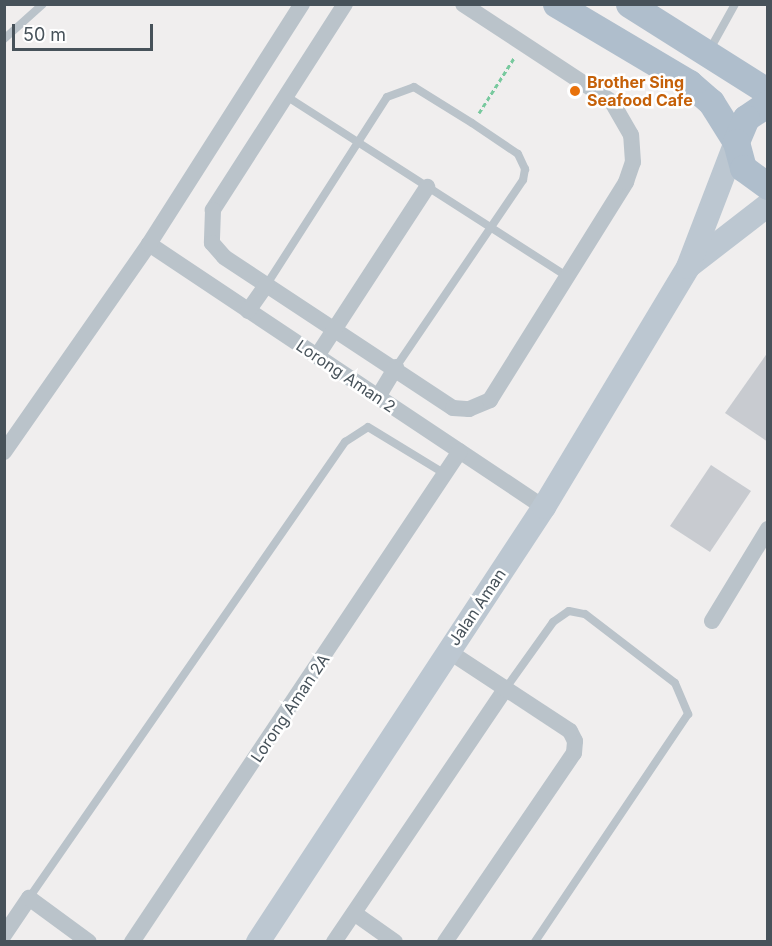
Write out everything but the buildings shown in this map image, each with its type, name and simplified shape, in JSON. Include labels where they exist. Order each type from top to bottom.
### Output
[{"type":"main road","points":[[556,4],[689,83],[711,102],[736,142],[743,168],[768,186]]},
{"type":"main road","points":[[629,4],[709,52],[768,92]]},
{"type":"main road","points":[[736,142],[746,118],[768,103]]},
{"type":"street","points":[[4,452],[148,244],[302,4]]},
{"type":"street","points":[[345,4],[213,210],[209,230],[224,257],[335,326],[453,408],[478,407],[490,400],[626,182],[633,162],[631,135],[612,102],[463,4]]},
{"type":"street","points":[[688,267],[736,142]]},
{"type":"street","points":[[317,356],[427,187]]},
{"type":"street","points":[[688,267],[768,205]]},
{"type":"street","name":"Lorong Aman 2","points":[[148,244],[544,507]]},
{"type":"street","name":"Jalan Aman","points":[[258,942],[544,507],[688,267]]},
{"type":"street","points":[[248,311],[267,284]]},
{"type":"street","points":[[378,397],[396,367]]},
{"type":"street","name":"Lorong Aman 2A","points":[[132,942],[447,475],[460,451]]},
{"type":"street","points":[[712,621],[768,530]]},
{"type":"street","points":[[445,942],[574,753],[570,731],[448,651]]},
{"type":"street","points":[[334,942],[506,688]]},
{"type":"street","points":[[4,934],[29,898],[89,942]]},
{"type":"street","points":[[354,913],[395,942]]},
{"type":"lane","points":[[4,39],[43,4]]},
{"type":"lane","points":[[709,52],[735,4]]},
{"type":"lane","points":[[267,284],[387,97],[399,88],[414,87],[472,123],[518,154],[525,169],[491,228],[396,367]]},
{"type":"lane","points":[[286,96],[566,276]]},
{"type":"lane","points":[[29,898],[345,442],[368,427],[447,475]]},
{"type":"lane","points":[[506,688],[553,622],[569,611],[585,614],[675,683],[688,714],[535,942]]},
{"type":"path","points":[[472,123],[523,44]]},
{"type":"place","name":"Brother Sing Seafood Cafe","points":[[575,91]]}]
